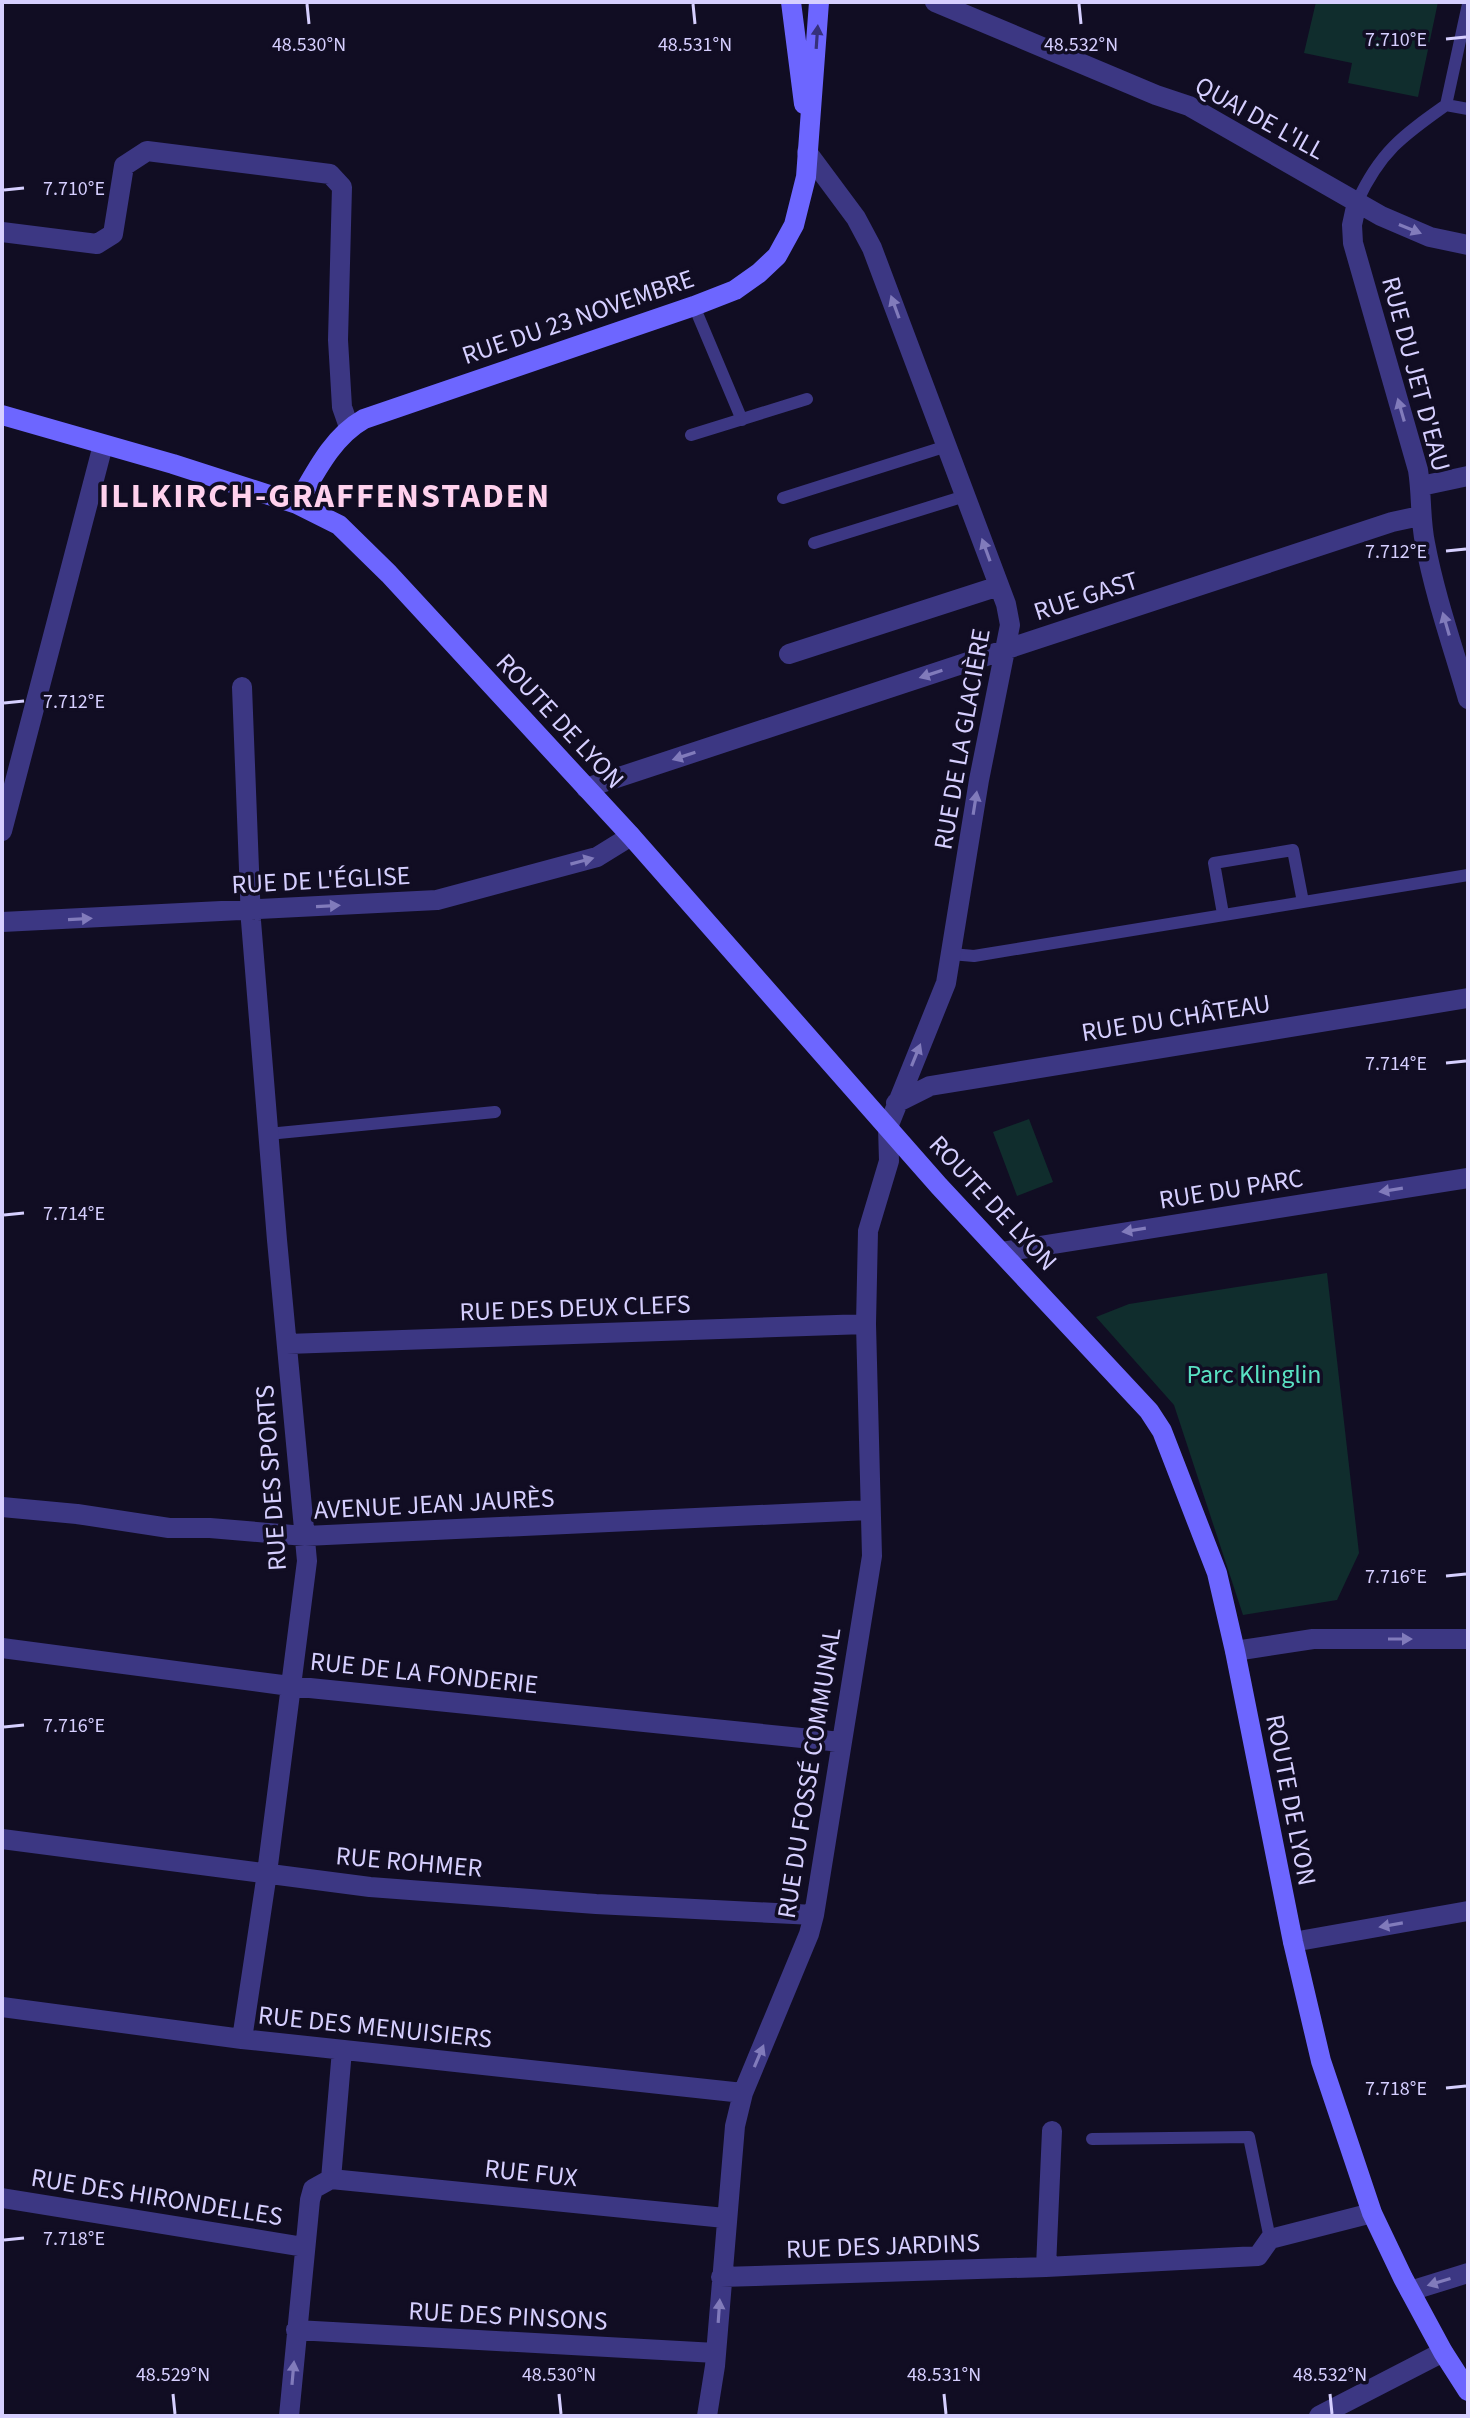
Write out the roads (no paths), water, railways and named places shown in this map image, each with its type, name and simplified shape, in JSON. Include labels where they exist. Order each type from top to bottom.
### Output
[{"type":"main road","name":"RUE DU 23 NOVEMBRE","points":[[791,2],[808,127]]},
{"type":"main road","name":"RUE DU 23 NOVEMBRE","points":[[297,504],[325,458],[349,427],[380,413],[694,306],[749,281],[777,256],[789,237],[798,213],[807,152],[819,2]]},
{"type":"main road","name":"ROUTE DE LYON","points":[[2,415],[173,464],[297,504],[339,525],[389,574],[631,836],[888,1127],[1149,1411],[1162,1431],[1217,1573],[1293,1942],[1321,2061],[1372,2213],[1410,2291],[1468,2391]]},
{"type":"street","name":"QUAI DE L'ILL","points":[[935,2],[1211,116],[1381,216],[1430,237],[1468,245]]},
{"type":"street","points":[[2,232],[97,244],[113,234],[124,166],[147,151],[330,174],[342,187],[338,340],[342,407],[349,427]]},
{"type":"street","name":"RUE DE LA GLACIÈRE","points":[[807,152],[868,239],[999,586],[1010,625],[979,780],[946,983],[888,1127]]},
{"type":"street","name":"RUE DU JET D'EAU","points":[[1357,202],[1352,225],[1353,243],[1421,486],[1420,516],[1431,572],[1464,666],[1468,699]]},
{"type":"street","points":[[2,831],[103,445]]},
{"type":"street","points":[[1421,486],[1468,476]]},
{"type":"street","name":"RUE GAST","points":[[586,788],[1392,522],[1420,516]]},
{"type":"street","points":[[789,654],[999,586]]},
{"type":"street","name":"RUE DES SPORTS","points":[[242,687],[250,910],[307,1561],[267,1873],[242,2039]]},
{"type":"street","name":"RUE DE L'ÉGLISE","points":[[2,922],[437,900],[597,857],[631,836]]},
{"type":"street","name":"RUE DU CHÂTEAU","points":[[896,1103],[930,1086],[1468,998]]},
{"type":"street","name":"RUE DU FOSSÉ COMMUNAL","points":[[707,2416],[716,2353],[735,2126],[743,2093],[814,1915],[872,1556],[866,1324],[868,1231],[889,1161],[888,1127]]},
{"type":"street","name":"RUE DU PARC","points":[[1002,1252],[1468,1178]]},
{"type":"street","name":"RUE DES DEUX CLEFS","points":[[287,1344],[866,1324]]},
{"type":"street","name":"AVENUE JEAN JAURÈS","points":[[2,1507],[77,1514],[169,1528],[210,1528],[305,1536],[869,1510]]},
{"type":"street","points":[[1235,1651],[1331,1638],[1468,1639]]},
{"type":"street","name":"RUE DE LA FONDERIE","points":[[2,1648],[290,1686],[841,1742]]},
{"type":"street","name":"RUE ROHMER","points":[[2,1839],[400,1889],[596,1904],[814,1915]]},
{"type":"street","points":[[1293,1942],[1468,1911]]},
{"type":"street","name":"RUE DES MENUISIERS","points":[[2,2007],[242,2039],[743,2093]]},
{"type":"street","points":[[289,2416],[304,2247],[313,2189],[331,2179],[342,2050]]},
{"type":"street","points":[[1046,2267],[1052,2131]]},
{"type":"street","name":"RUE FUX","points":[[331,2179],[725,2218]]},
{"type":"street","name":"RUE DES HIRONDELLES","points":[[2,2198],[304,2247]]},
{"type":"street","points":[[1270,2239],[1372,2213]]},
{"type":"street","name":"RUE DES JARDINS","points":[[721,2277],[1046,2267],[1258,2256],[1270,2239]]},
{"type":"street","points":[[1410,2291],[1468,2273]]},
{"type":"street","name":"RUE DES PINSONS","points":[[296,2330],[716,2353]]},
{"type":"street","points":[[1319,2416],[1443,2352]]},
{"type":"lane","points":[[1357,202],[1383,156],[1402,137],[1446,105],[1468,4]]},
{"type":"lane","points":[[1446,105],[1468,109]]},
{"type":"lane","points":[[694,306],[742,420]]},
{"type":"lane","points":[[691,435],[807,399]]},
{"type":"lane","points":[[783,498],[947,446]]},
{"type":"lane","points":[[814,543],[965,496]]},
{"type":"lane","points":[[1223,914],[1214,863],[1293,850],[1303,902]]},
{"type":"lane","points":[[951,954],[974,956],[1468,875]]},
{"type":"lane","points":[[268,1134],[495,1112]]},
{"type":"lane","points":[[1092,2139],[1249,2137],[1270,2239]]},
{"type":"district","name":"ILLKIRCH-GRAFFENSTADEN","points":[[325,496]]},
{"type":"park label","name":"Parc Klinglin","points":[[1254,1374]]}]
